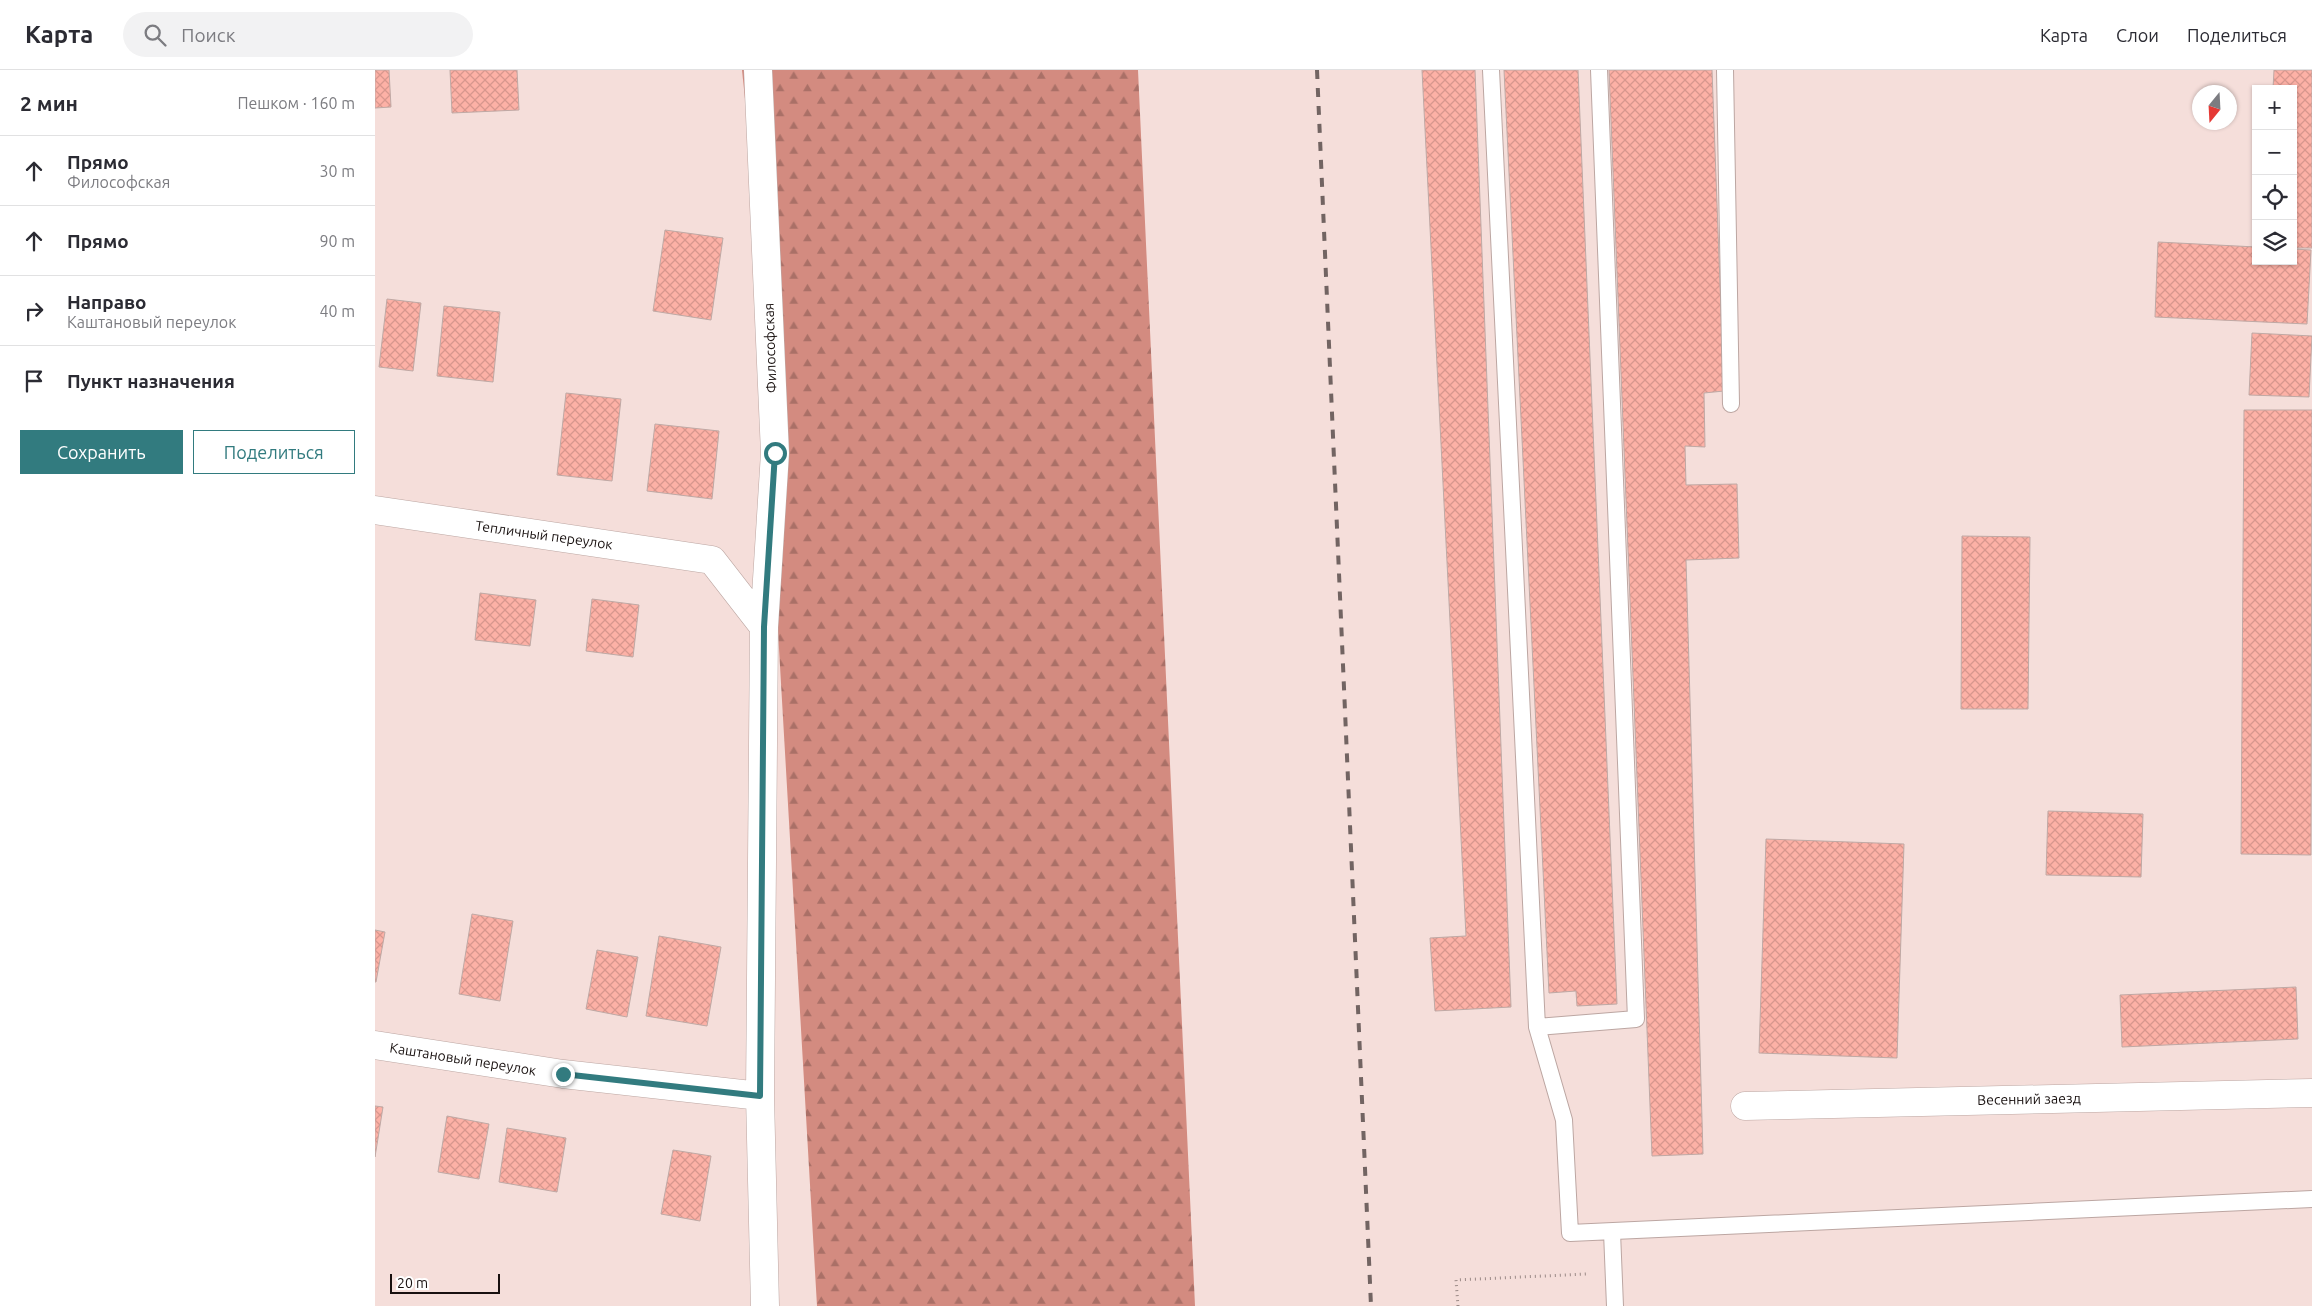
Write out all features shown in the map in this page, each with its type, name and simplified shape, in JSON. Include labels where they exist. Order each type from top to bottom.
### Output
[{"type":"street","name":"Философская","points":[[758,70],[775,453],[764,627],[760,1096],[765,1306]]},
{"type":"street","name":"Тепличный переулок","points":[[375,510],[712,560],[764,627]]},
{"type":"street","name":"Каштановый переулок","points":[[375,1046],[563,1074],[760,1096]]},
{"type":"street","name":"Весенний заезд","points":[[1745,1106],[2312,1092]]},
{"type":"lane","points":[[1491,70],[1537,1027],[1565,1120],[1570,1233],[2312,1199]]},
{"type":"lane","points":[[1537,1027],[1636,1019],[1599,70]]},
{"type":"lane","points":[[1725,70],[1731,404]]},
{"type":"lane","points":[[1612,1232],[1615,1306]]},
{"type":"path","points":[[1458,1306],[1456,1280],[1614,1273]]},
{"type":"green space","points":[[742,70],[1138,70],[1195,1306],[817,1306],[750,147]]},
{"type":"building","points":[[375,70],[389,70],[391,107],[375,108]]},
{"type":"building","points":[[450,70],[517,70],[519,110],[452,113]]},
{"type":"building","points":[[1422,70],[1475,70],[1511,1007],[1435,1011],[1430,938],[1466,936]]},
{"type":"building","points":[[1504,70],[1578,70],[1617,1004],[1577,1006],[1576,991],[1549,993]]},
{"type":"building","points":[[1609,70],[1712,70],[1724,391],[1704,393],[1705,447],[1685,446],[1686,485],[1737,484],[1739,558],[1686,560],[1703,1154],[1652,1156]]},
{"type":"building","points":[[2274,70],[2312,70],[2312,248],[2297,248],[2297,85],[2273,85]]},
{"type":"building","points":[[665,230],[723,238],[711,320],[653,311]]},
{"type":"building","points":[[2158,242],[2252,247],[2252,265],[2297,265],[2297,249],[2311,250],[2307,324],[2155,317]]},
{"type":"building","points":[[387,299],[421,303],[413,371],[379,367]]},
{"type":"building","points":[[444,306],[500,312],[493,382],[437,376]]},
{"type":"building","points":[[2252,333],[2312,336],[2309,397],[2249,395]]},
{"type":"building","points":[[566,393],[621,399],[612,481],[557,475]]},
{"type":"building","points":[[2244,410],[2312,410],[2311,855],[2241,854]]},
{"type":"building","points":[[655,424],[719,431],[712,499],[647,491]]},
{"type":"building","points":[[1962,536],[2030,537],[2028,709],[1961,709]]},
{"type":"building","points":[[480,593],[536,600],[530,646],[475,640]]},
{"type":"building","points":[[592,599],[639,605],[633,657],[586,651]]},
{"type":"building","points":[[2048,811],[2143,814],[2141,877],[2046,875]]},
{"type":"building","points":[[1766,839],[1904,844],[1897,1058],[1759,1053]]},
{"type":"building","points":[[472,914],[513,921],[500,1001],[459,994]]},
{"type":"building","points":[[375,930],[385,932],[376,982],[375,982]]},
{"type":"building","points":[[659,936],[721,947],[707,1026],[646,1016]]},
{"type":"building","points":[[597,950],[638,957],[627,1017],[586,1009]]},
{"type":"building","points":[[2296,987],[2298,1039],[2122,1047],[2120,995]]},
{"type":"building","points":[[375,1106],[383,1107],[375,1157]]},
{"type":"building","points":[[447,1116],[489,1124],[479,1179],[438,1172]]},
{"type":"building","points":[[507,1128],[566,1138],[557,1192],[499,1182]]},
{"type":"building","points":[[673,1150],[711,1156],[700,1221],[661,1214]]},
{"type":"railway","points":[[1317,70],[1371,1306]]},
{"type":"route","points":[[563,1074],[760,1096],[764,627],[775,453]]}]
